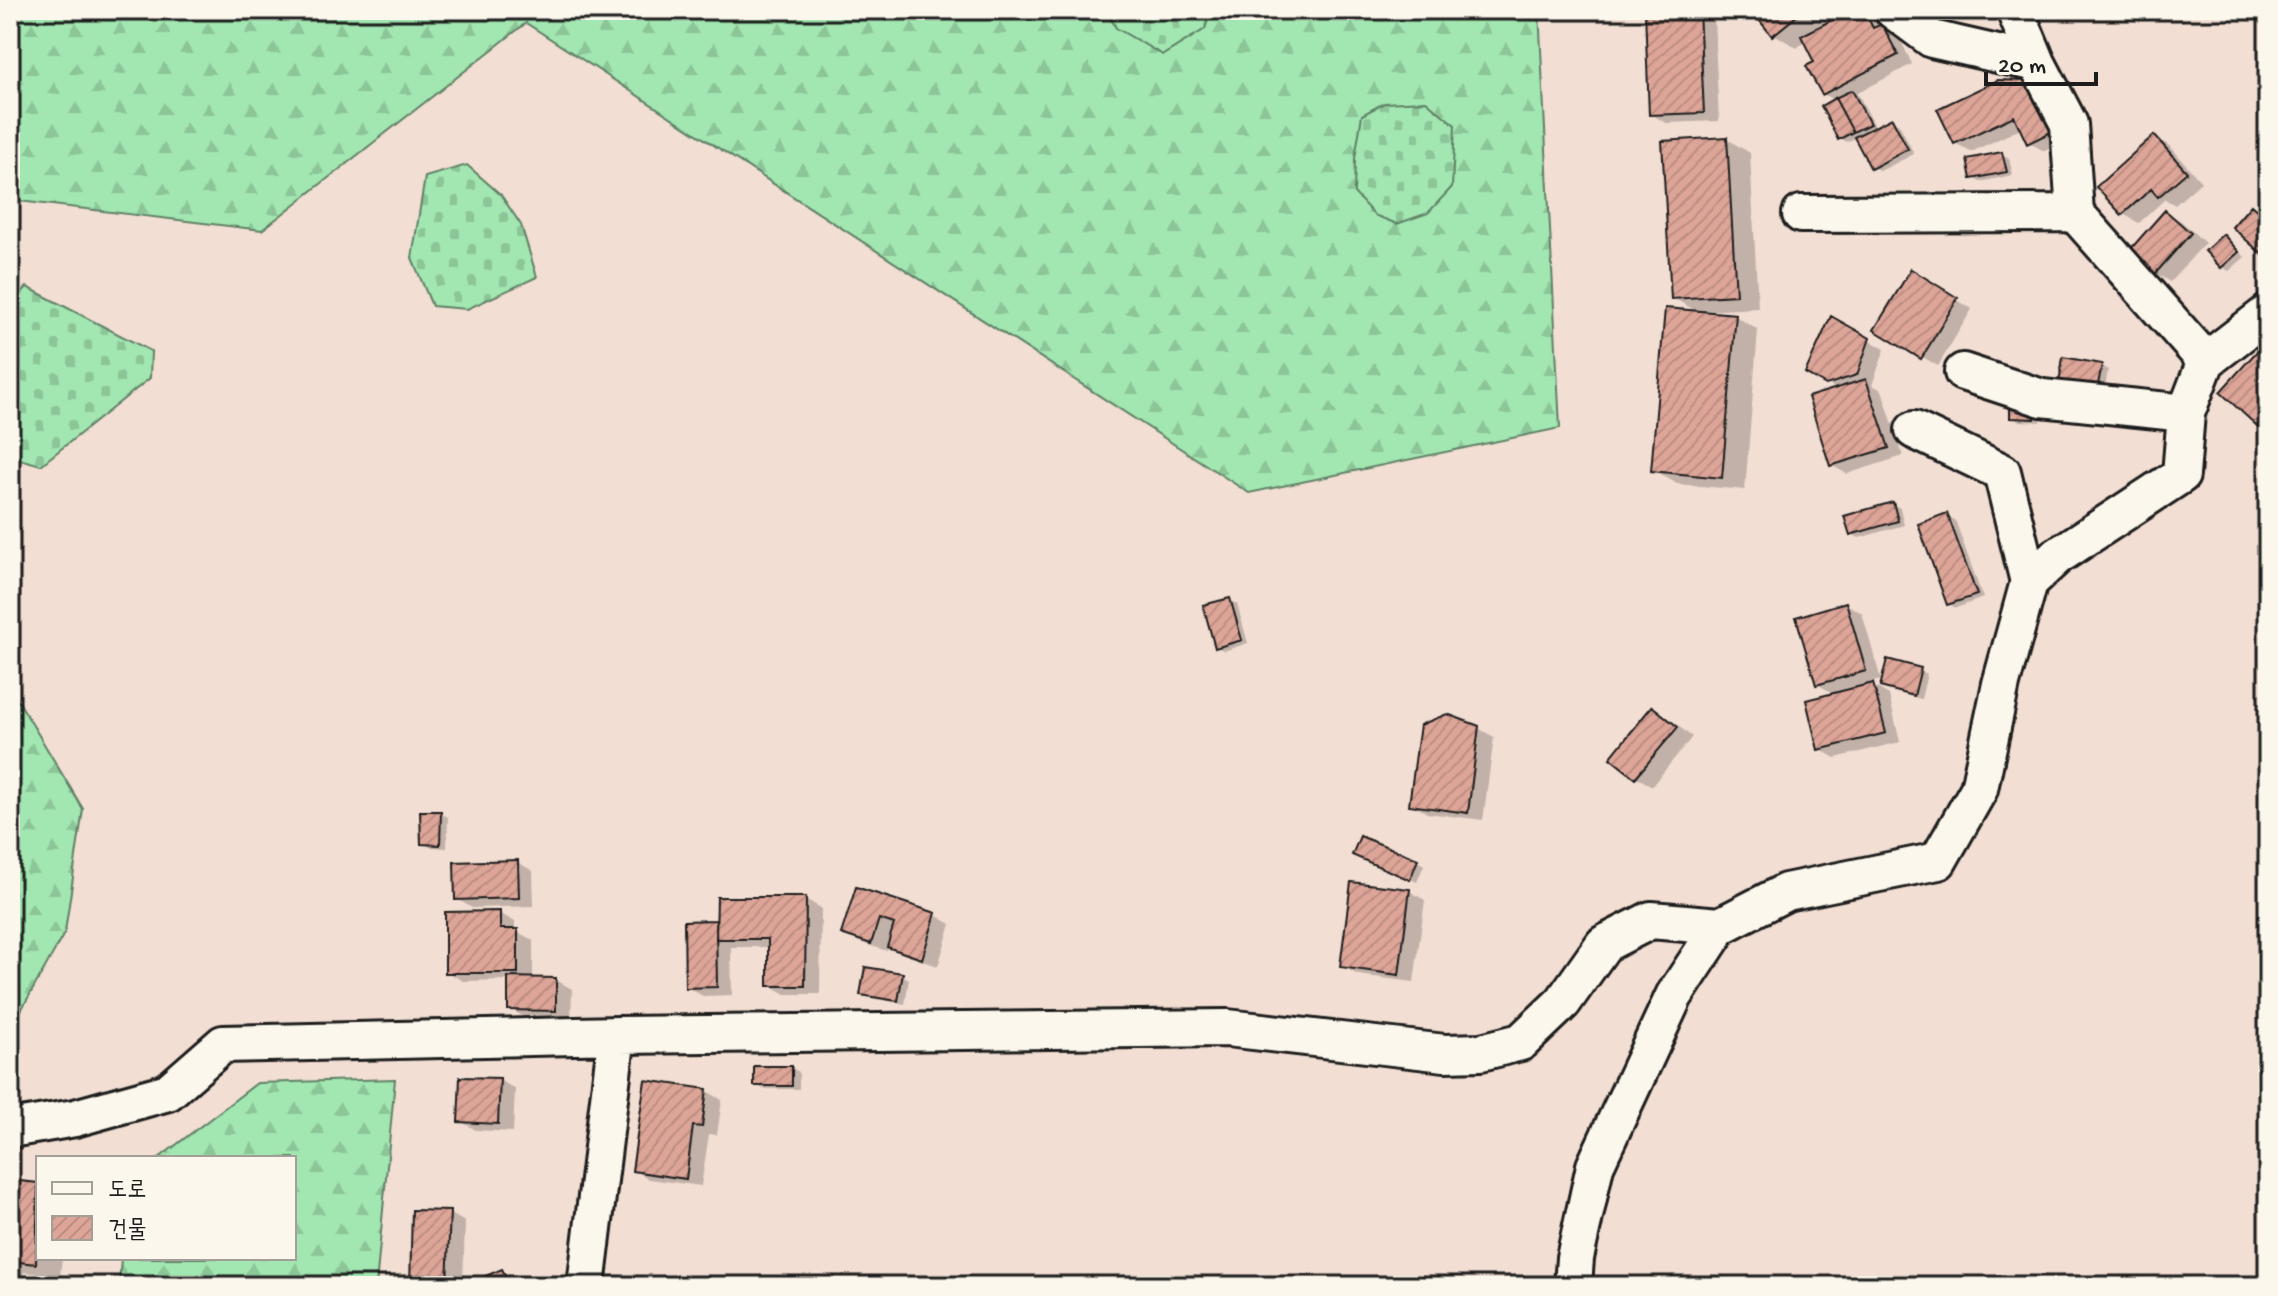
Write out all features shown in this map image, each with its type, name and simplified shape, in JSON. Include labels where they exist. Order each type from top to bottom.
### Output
[{"type":"street","points":[[1893,10],[1932,39],[2037,63]]},
{"type":"street","points":[[2015,10],[2037,63],[2069,124],[2075,213],[2206,361]]},
{"type":"street","points":[[1801,214],[2075,213]]},
{"type":"street","points":[[2029,582],[2056,557],[2181,475],[2186,413],[2206,361],[2268,313]]},
{"type":"street","points":[[1963,372],[2042,398],[2186,413]]},
{"type":"street","points":[[1573,1286],[1575,1258],[1595,1166],[1674,996],[1720,926],[1786,892],[1938,861],[1979,789],[2001,684],[2029,582],[2002,472],[1914,430]]},
{"type":"street","points":[[10,1129],[75,1118],[168,1092],[223,1044],[619,1035],[1227,1028],[1445,1053],[1481,1052],[1521,1042],[1563,1002],[1604,944],[1651,920],[1720,926]]},
{"type":"street","points":[[586,1286],[619,1035]]},
{"type":"green space","points":[[10,10],[1539,10],[1560,428],[1249,493],[526,23],[262,230],[19,201],[10,207]]},
{"type":"green space","points":[[1106,10],[1211,10],[1205,29],[1163,55],[1116,28]]},
{"type":"green space","points":[[1426,101],[1455,125],[1452,187],[1428,213],[1397,224],[1374,215],[1354,193],[1355,158],[1362,115],[1384,103]]},
{"type":"green space","points":[[467,165],[501,195],[521,225],[537,277],[467,309],[432,306],[412,258],[425,177]]},
{"type":"green space","points":[[27,287],[151,351],[150,378],[41,465],[15,458],[10,450],[10,305]]},
{"type":"green space","points":[[10,687],[83,809],[65,932],[10,1030]]},
{"type":"green space","points":[[395,1079],[376,1286],[119,1286],[121,1260],[296,1260],[296,1156],[162,1156],[257,1083]]},
{"type":"building","points":[[1645,10],[1699,10],[1704,113],[1649,115]]},
{"type":"building","points":[[1751,10],[1804,10],[1772,36]]},
{"type":"building","points":[[1851,10],[1864,10],[1873,28],[1882,24],[1898,55],[1822,95],[1806,66],[1814,62],[1801,36]]},
{"type":"building","points":[[1998,80],[2027,81],[2051,132],[2027,144],[2014,116],[1954,144],[1937,109]]},
{"type":"building","points":[[1852,90],[1870,124],[1853,132],[1835,98]]},
{"type":"building","points":[[1835,98],[1853,132],[1838,140],[1821,106]]},
{"type":"building","points":[[1892,118],[1908,149],[1871,169],[1854,137]]},
{"type":"building","points":[[2154,135],[2187,172],[2158,197],[2151,189],[2122,215],[2096,187]]},
{"type":"building","points":[[1727,137],[1736,295],[1671,299],[1662,141]]},
{"type":"building","points":[[2002,152],[2007,172],[1971,179],[1967,159]]},
{"type":"building","points":[[2251,205],[2268,220],[2268,254],[2265,257],[2232,227]]},
{"type":"building","points":[[2165,210],[2191,233],[2154,275],[2128,252]]},
{"type":"building","points":[[2223,234],[2239,252],[2221,268],[2205,251]]},
{"type":"building","points":[[1911,269],[1958,298],[1921,359],[1874,330]]},
{"type":"building","points":[[1665,308],[1736,314],[1722,478],[1651,471]]},
{"type":"building","points":[[1831,316],[1870,338],[1857,375],[1826,385],[1805,373]]},
{"type":"building","points":[[2268,339],[2268,436],[2220,392]]},
{"type":"building","points":[[2063,357],[2102,364],[2097,390],[2059,383]]},
{"type":"building","points":[[1866,379],[1889,448],[1830,466],[1808,397]]},
{"type":"building","points":[[2010,404],[2035,405],[2035,419],[2010,418]]},
{"type":"building","points":[[1893,502],[1898,521],[1850,535],[1844,516]]},
{"type":"building","points":[[1947,513],[1977,595],[1947,605],[1918,524]]},
{"type":"building","points":[[1230,598],[1242,640],[1215,648],[1203,605]]},
{"type":"building","points":[[1846,602],[1866,671],[1816,685],[1796,617]]},
{"type":"building","points":[[1887,659],[1921,668],[1914,696],[1880,687]]},
{"type":"building","points":[[1873,683],[1886,733],[1818,750],[1806,700]]},
{"type":"building","points":[[1652,706],[1678,727],[1635,778],[1610,758]]},
{"type":"building","points":[[1447,714],[1479,726],[1468,813],[1409,805],[1420,725]]},
{"type":"building","points":[[420,811],[441,811],[440,845],[421,844]]},
{"type":"building","points":[[1360,836],[1418,859],[1410,880],[1352,855]]},
{"type":"building","points":[[518,860],[519,898],[455,900],[454,862]]},
{"type":"building","points":[[1351,882],[1410,889],[1399,975],[1340,967]]},
{"type":"building","points":[[856,887],[936,913],[922,959],[887,947],[894,924],[879,919],[871,944],[841,934]]},
{"type":"building","points":[[717,897],[806,897],[805,986],[768,986],[768,939],[716,939]]},
{"type":"building","points":[[500,911],[500,929],[518,929],[518,973],[445,973],[445,912]]},
{"type":"building","points":[[716,920],[717,987],[685,988],[684,921]]},
{"type":"building","points":[[865,967],[903,973],[898,1001],[860,995]]},
{"type":"building","points":[[508,977],[556,978],[556,1011],[508,1010]]},
{"type":"building","points":[[754,1066],[792,1066],[792,1086],[754,1086]]},
{"type":"building","points":[[460,1077],[500,1078],[498,1124],[458,1122]]},
{"type":"building","points":[[645,1080],[707,1089],[702,1127],[693,1126],[686,1179],[632,1171]]},
{"type":"building","points":[[10,1180],[36,1183],[36,1264],[10,1261]]},
{"type":"building","points":[[412,1210],[450,1211],[447,1286],[410,1286]]},
{"type":"building","points":[[502,1269],[510,1286],[462,1286]]}]
